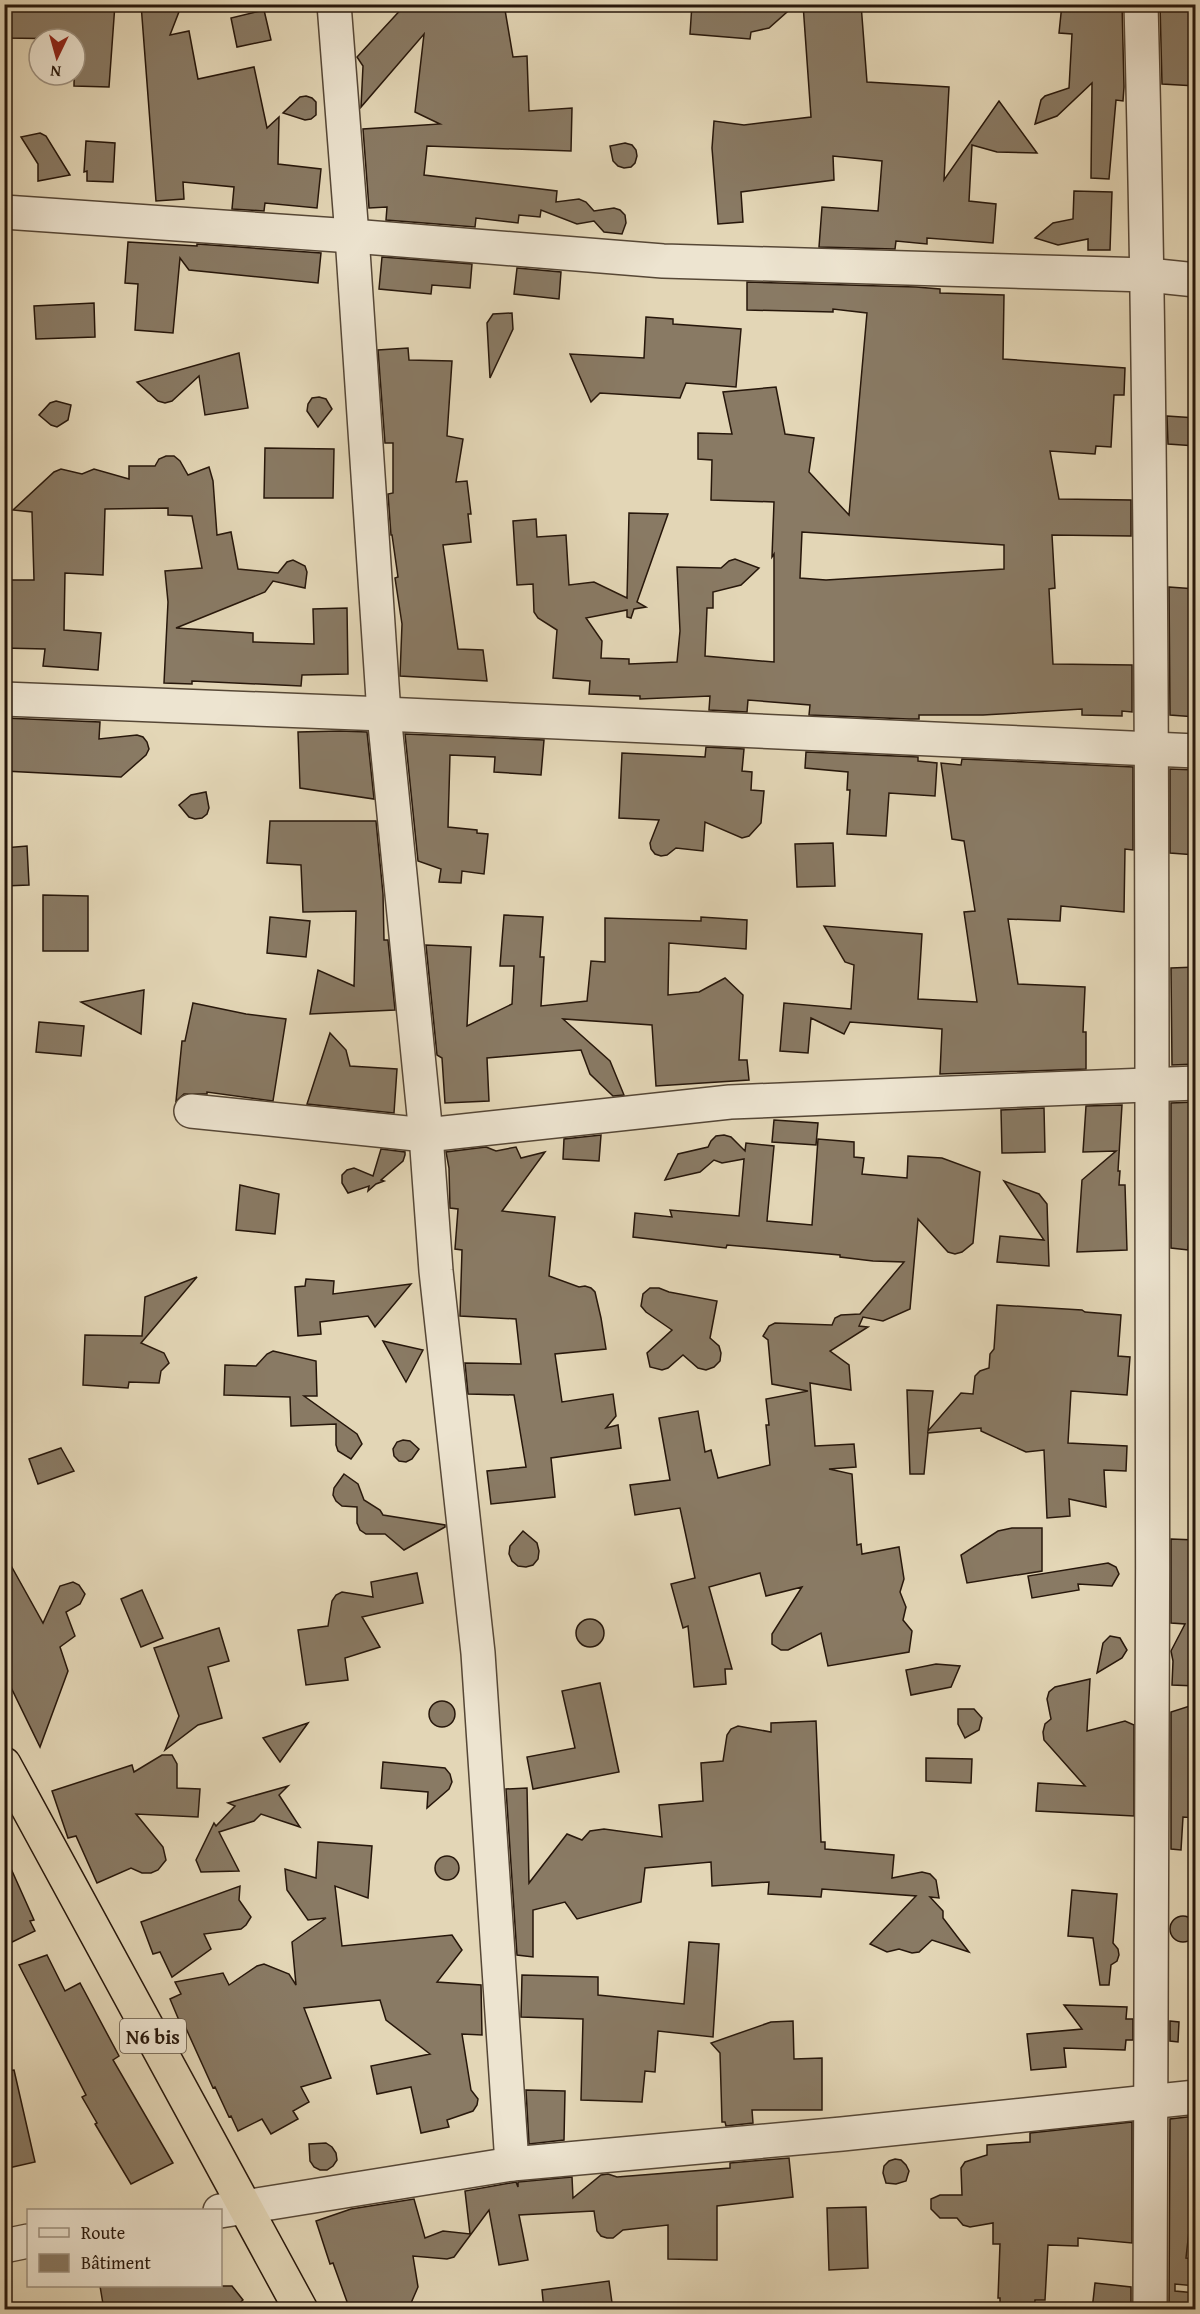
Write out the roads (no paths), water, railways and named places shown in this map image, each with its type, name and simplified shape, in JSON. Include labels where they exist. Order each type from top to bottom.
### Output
[{"type":"highway","name":"N6 bis","points":[[4,1764],[233,2209],[301,2310]]},
{"type":"street","points":[[334,4],[384,714],[426,1135],[436,1271],[478,1653],[512,2164]]},
{"type":"street","points":[[1140,4],[1148,275],[1152,748],[1150,2310]]},
{"type":"street","points":[[4,212],[352,236],[663,261],[1148,275],[1196,280]]},
{"type":"street","points":[[4,699],[1196,751]]},
{"type":"street","points":[[191,1110],[426,1135],[730,1102],[1196,1083]]},
{"type":"street","points":[[233,2209],[512,2164],[831,2135],[1196,2097]]},
{"type":"street","points":[[4,2246],[27,2241]]}]
